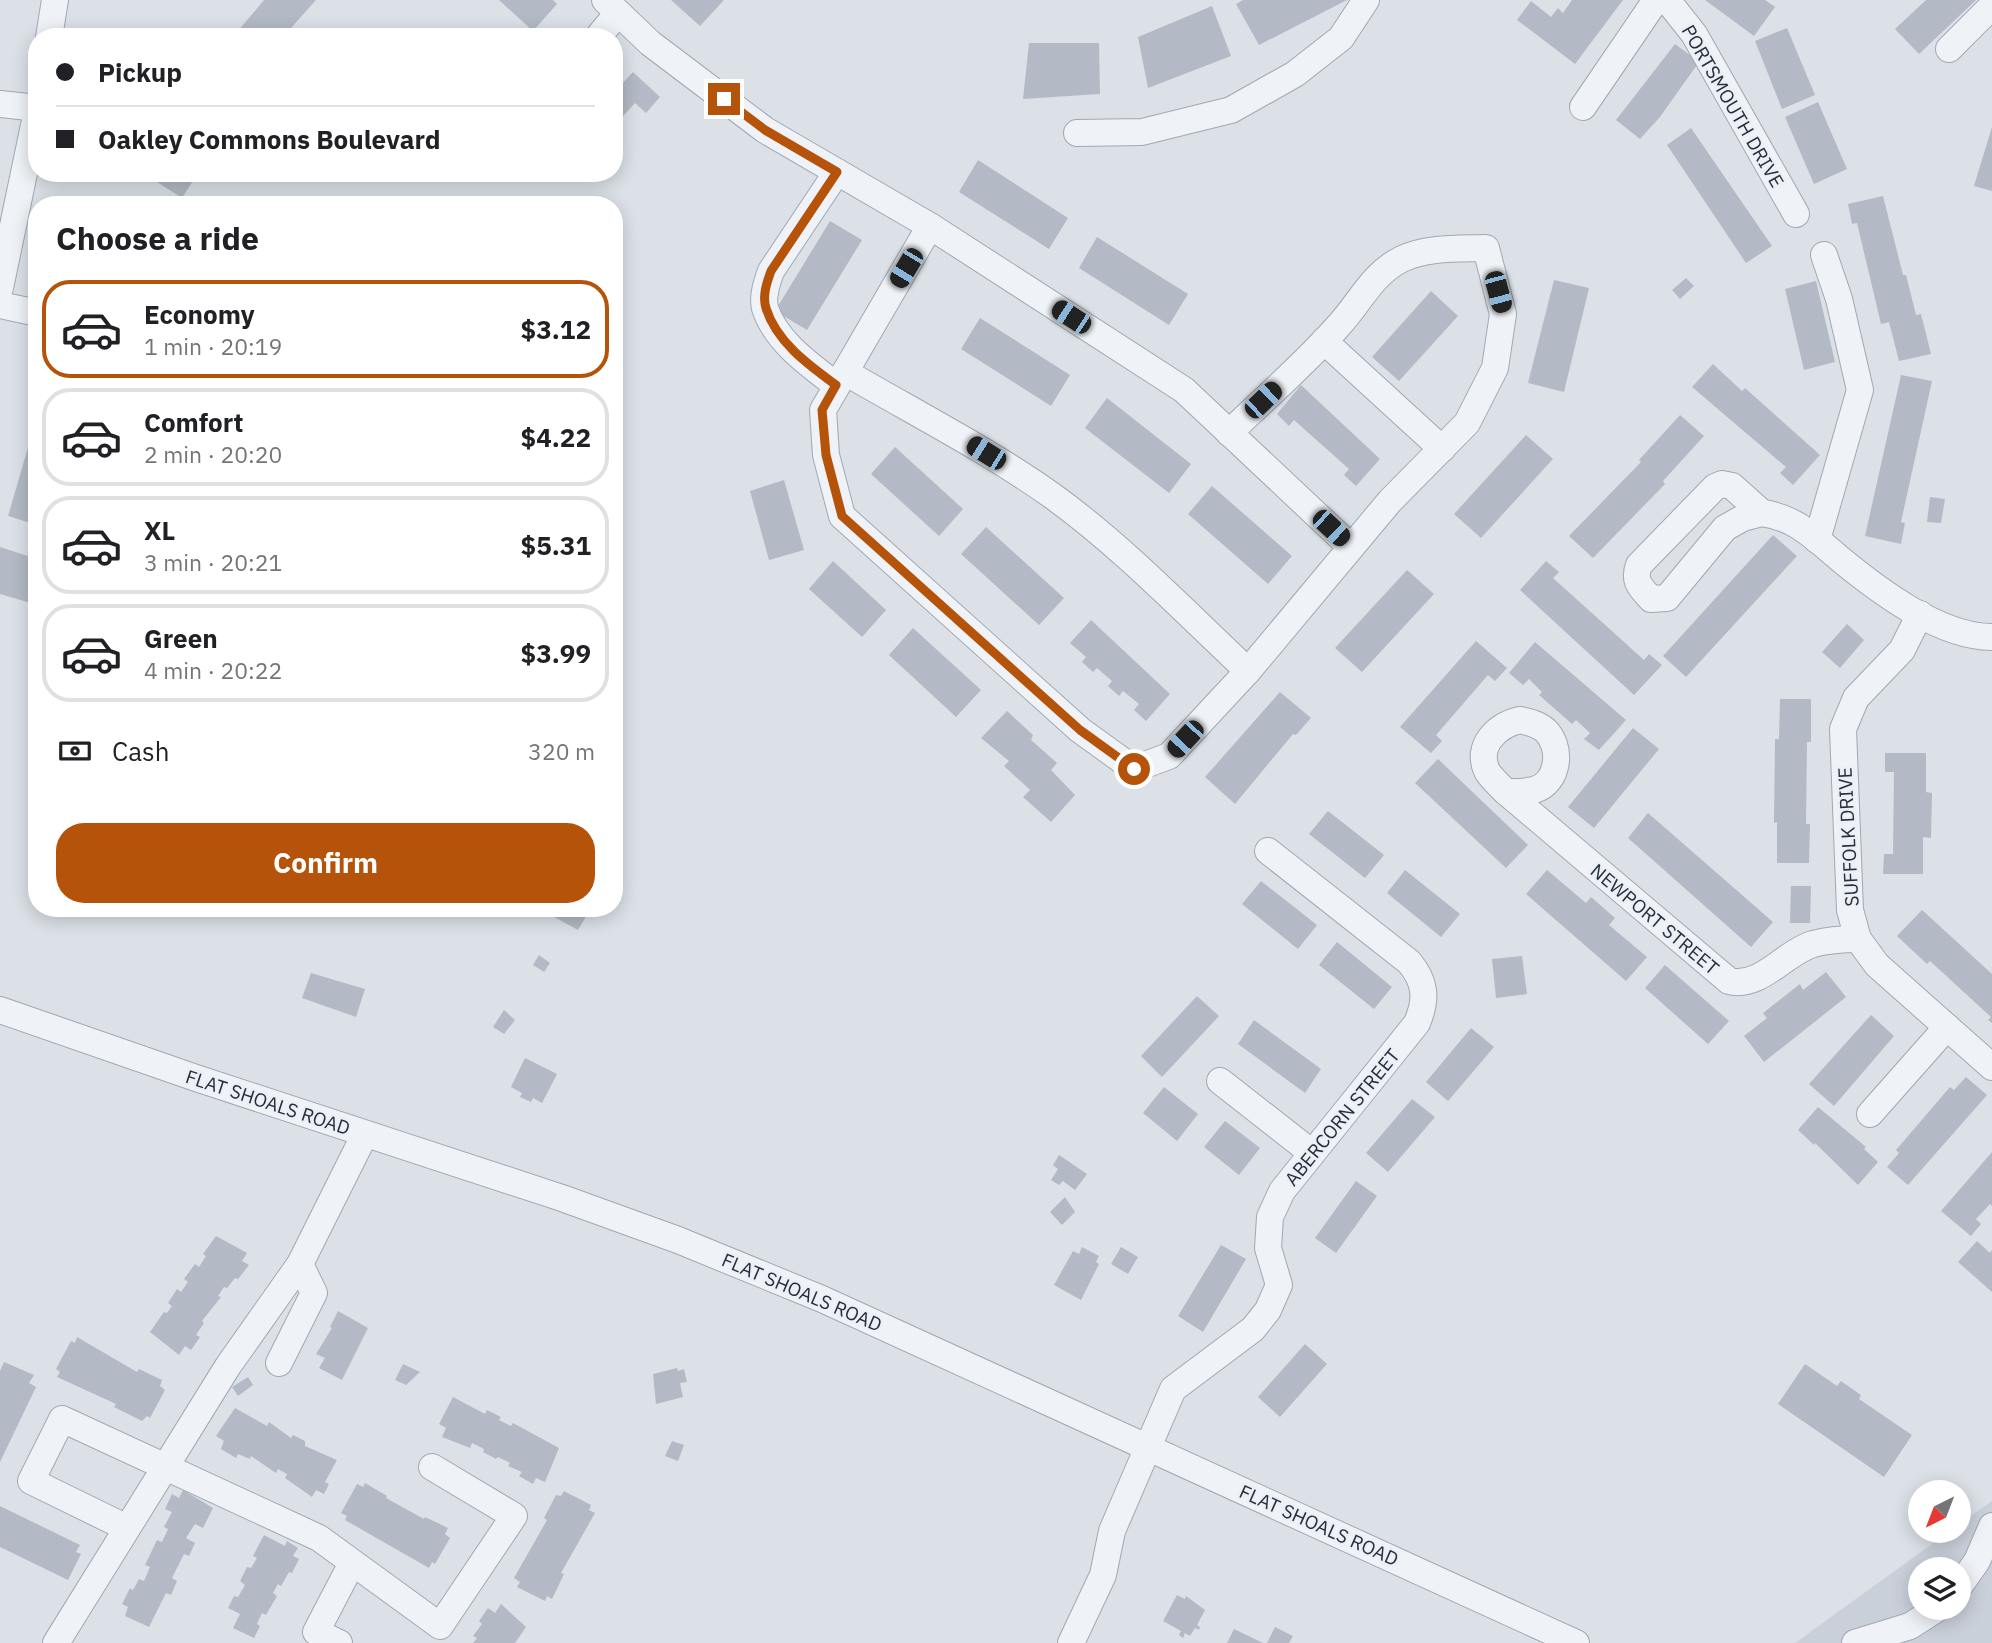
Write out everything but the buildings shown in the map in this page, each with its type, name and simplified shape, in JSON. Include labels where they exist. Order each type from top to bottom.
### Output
[{"type":"street","points":[[50,28],[55,0]]},
{"type":"street","points":[[1077,133],[1142,132],[1231,110],[1295,74],[1341,38],[1366,0]]},
{"type":"street","points":[[1583,107],[1656,0]]},
{"type":"street","name":"PORTSMOUTH DRIVE","points":[[1667,0],[1694,34],[1796,215]]},
{"type":"street","points":[[602,28],[612,6],[650,43],[765,130],[930,226],[1184,390],[1351,547]]},
{"type":"street","points":[[1949,49],[1992,6]]},
{"type":"street","points":[[0,104],[28,109]]},
{"type":"street","points":[[0,288],[28,153]]},
{"type":"street","points":[[837,172],[771,271],[765,307],[792,349],[841,378],[953,433],[1054,498],[1106,540],[1248,671]]},
{"type":"street","points":[[930,226],[822,410],[826,455],[842,516],[1080,730],[1134,769],[1169,756],[1248,671],[1390,500],[1467,423],[1494,368],[1503,314],[1486,248],[1447,249],[1403,259],[1360,294],[1342,322],[1229,433]]},
{"type":"street","points":[[1817,540],[1860,390],[1839,299],[1824,255]]},
{"type":"street","points":[[0,305],[28,311]]},
{"type":"street","points":[[1324,341],[1442,449]]},
{"type":"street","points":[[1762,513],[1732,486],[1715,487],[1639,565],[1636,575],[1638,585],[1651,598],[1667,598],[1725,528],[1743,517],[1762,513],[1778,515],[1796,522],[1853,569],[1947,630],[1976,637],[1992,637]]},
{"type":"street","name":"SUFFOLK DRIVE","points":[[1920,614],[1902,650],[1856,698],[1843,729],[1850,910],[1858,939],[1877,965],[1992,1068]]},
{"type":"street","name":"NEWPORT STREET","points":[[1506,792],[1729,981],[1741,984],[1753,981],[1788,955],[1812,944],[1858,939]]},
{"type":"street","name":"ABERCORN STREET","points":[[1071,1643],[1102,1575],[1112,1531],[1173,1389],[1253,1329],[1268,1310],[1279,1285],[1268,1248],[1270,1217],[1282,1191],[1417,1023],[1424,1007],[1424,989],[1419,975],[1409,962],[1268,851]]},
{"type":"street","name":"FLAT SHOALS ROAD","points":[[0,1010],[562,1198],[678,1240],[822,1299],[1576,1643]]},
{"type":"street","points":[[1870,1114],[1947,1027]]},
{"type":"street","points":[[1220,1081],[1312,1153]]},
{"type":"street","points":[[56,1643],[228,1366],[300,1264],[365,1134]]},
{"type":"street","points":[[279,1363],[314,1293],[300,1264]]},
{"type":"street","points":[[127,1528],[32,1481],[62,1419],[319,1538],[434,1634],[514,1516],[432,1466]]},
{"type":"street","points":[[1971,1570],[1992,1526]]},
{"type":"street","points":[[339,1643],[316,1632],[352,1563]]},
{"type":"street","points":[[1855,1643],[1910,1626],[1919,1620]]},
{"type":"shaded area","points":[[1992,1501],[1992,1643],[1795,1643],[1908,1561],[1908,1620],[1971,1620],[1971,1557],[1914,1557],[1932,1544],[1970,1544],[1971,1516]]},
{"type":"route","points":[[724,99],[765,130],[837,172],[771,271],[765,288],[765,307],[776,328],[792,349],[836,385],[822,410],[826,455],[842,516],[1080,730],[1134,769]]}]
